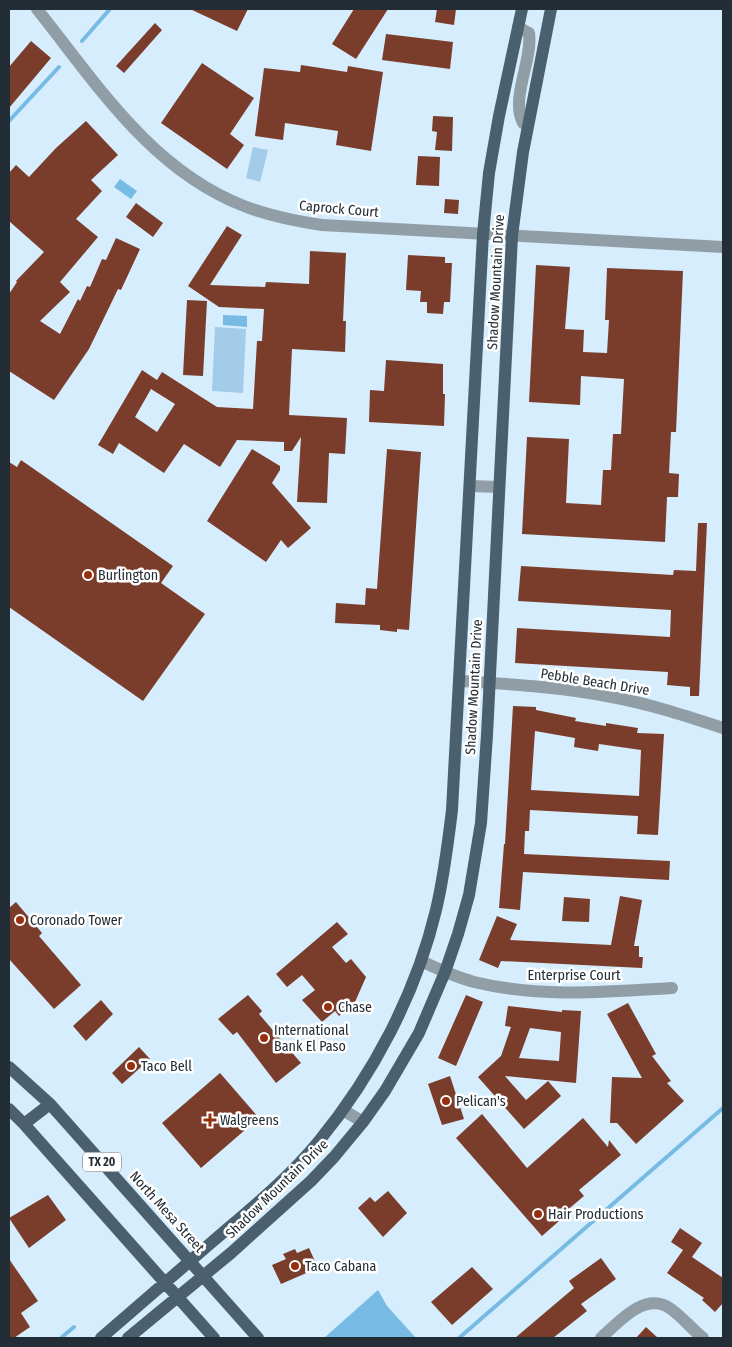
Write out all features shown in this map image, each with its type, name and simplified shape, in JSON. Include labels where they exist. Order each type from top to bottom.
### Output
[{"type":"main road","name":"Shadow Mountain Drive","points":[[101,1338],[286,1177],[318,1142],[343,1110],[386,1040],[408,994],[436,912],[447,852],[452,810],[483,234],[489,173],[522,9]]},
{"type":"main road","name":"Shadow Mountain Drive","points":[[128,1338],[231,1253],[311,1181],[363,1122],[403,1062],[418,1033],[445,972],[462,922],[477,855],[481,824],[490,683],[512,236],[528,124],[551,9]]},
{"type":"main road","name":"North Mesa Street","points":[[9,1067],[50,1104],[258,1338]]},
{"type":"main road","points":[[24,1124],[50,1104]]},
{"type":"main road","name":"TX 20","points":[[9,1109],[214,1338]]},
{"type":"street","name":"Caprock Court","points":[[37,9],[134,129],[165,159],[188,177],[213,192],[243,206],[275,216],[315,224],[723,246]]},
{"type":"street","points":[[518,27],[529,32],[531,43],[520,102],[521,118],[523,122],[528,124]]},
{"type":"street","points":[[470,486],[499,487]]},
{"type":"street","name":"Pebble Beach Drive","points":[[459,681],[565,689],[611,696],[648,704],[723,728]]},
{"type":"street","name":"Enterprise Court","points":[[420,961],[473,982],[522,991],[575,993],[672,988]]},
{"type":"street","points":[[343,1110],[363,1122]]},
{"type":"street","points":[[601,1338],[634,1310],[642,1305],[654,1303],[670,1308],[703,1338]]},
{"type":"shaded area","points":[[253,147],[268,150],[260,182],[246,178]]},
{"type":"shaded area","points":[[120,179],[137,191],[131,199],[114,187]]},
{"type":"shaded area","points":[[223,315],[247,316],[247,327],[223,325]]},
{"type":"shaded area","points":[[215,327],[246,329],[243,393],[212,391]]},
{"type":"shaded area","points":[[378,1290],[387,1306],[416,1338],[324,1338]]},
{"type":"building","points":[[190,9],[248,9],[237,31]]},
{"type":"building","points":[[354,9],[388,9],[356,59],[332,44]]},
{"type":"building","points":[[437,9],[456,9],[454,25],[435,22]]},
{"type":"building","points":[[155,23],[162,30],[124,73],[116,66]]},
{"type":"building","points":[[386,34],[453,42],[450,69],[382,60]]},
{"type":"building","points":[[31,41],[51,58],[9,108],[9,67]]},
{"type":"building","points":[[202,63],[254,98],[230,134],[244,145],[227,169],[161,123]]},
{"type":"building","points":[[301,65],[347,72],[348,66],[383,72],[371,151],[336,145],[338,131],[285,123],[283,140],[255,136],[264,68],[300,72]]},
{"type":"building","points":[[433,116],[453,117],[452,151],[435,150],[437,132],[432,131]]},
{"type":"building","points":[[86,121],[118,155],[91,180],[102,191],[76,219],[98,237],[60,282],[70,292],[40,321],[60,334],[78,299],[80,301],[87,286],[90,287],[102,259],[106,260],[116,238],[140,249],[121,290],[118,289],[89,349],[54,400],[9,371],[9,294],[16,281],[44,252],[9,221],[9,173],[16,165],[29,177],[56,148]]},
{"type":"building","points":[[418,156],[440,157],[439,186],[416,185]]},
{"type":"building","points":[[445,199],[459,200],[458,214],[444,213]]},
{"type":"building","points":[[136,203],[163,223],[153,237],[126,217]]},
{"type":"building","points":[[227,226],[242,235],[210,285],[265,287],[266,282],[309,284],[310,251],[346,253],[343,321],[346,321],[345,352],[292,349],[289,415],[347,418],[345,454],[329,453],[327,503],[297,502],[301,437],[292,451],[284,451],[284,442],[237,440],[220,467],[184,444],[164,473],[119,443],[113,454],[98,445],[142,370],[157,380],[162,372],[217,407],[253,409],[257,341],[262,341],[264,309],[219,307],[188,286]],"holes":[[[151,389],[175,404],[157,432],[135,417]]]},
{"type":"building","points":[[408,255],[445,257],[445,263],[452,263],[450,302],[444,302],[443,314],[427,313],[427,302],[420,302],[421,291],[406,290]]},
{"type":"building","points":[[536,265],[570,267],[565,329],[584,330],[583,352],[607,353],[609,320],[605,320],[607,268],[683,271],[676,432],[671,432],[669,473],[679,474],[678,497],[667,497],[665,542],[522,534],[527,437],[569,439],[566,503],[601,505],[603,470],[611,470],[613,434],[621,434],[624,379],[581,376],[580,405],[529,402]]},
{"type":"building","points":[[187,300],[207,301],[203,376],[183,375]]},
{"type":"building","points":[[386,360],[443,364],[443,394],[445,394],[444,426],[369,422],[370,390],[384,391]]},
{"type":"building","points":[[252,449],[280,466],[280,470],[272,483],[311,528],[288,548],[281,540],[266,562],[207,521]]},
{"type":"building","points":[[387,449],[421,452],[409,630],[397,629],[397,632],[380,630],[380,625],[335,623],[336,603],[365,605],[366,588],[377,589]]},
{"type":"building","name":"Burlington","points":[[21,460],[173,566],[161,583],[205,614],[143,701],[9,607],[9,462],[17,467]]},
{"type":"building","points":[[698,523],[707,523],[699,696],[690,696],[690,687],[667,685],[668,672],[515,663],[517,628],[670,637],[671,610],[518,601],[521,566],[673,575],[674,570],[696,571]]},
{"type":"building","points":[[513,706],[536,707],[536,710],[576,718],[575,721],[606,726],[606,723],[638,728],[637,733],[664,734],[658,835],[637,834],[638,816],[530,810],[529,831],[525,831],[524,854],[670,861],[669,880],[523,872],[520,910],[499,908],[505,844]],"holes":[[[535,731],[575,738],[574,747],[598,751],[599,744],[641,750],[639,796],[531,790]]]},
{"type":"building","points":[[620,896],[642,900],[634,946],[639,946],[639,957],[643,957],[642,968],[501,961],[498,968],[479,960],[497,916],[517,924],[510,940],[611,945]]},
{"type":"building","points":[[564,897],[590,899],[589,922],[562,921]]},
{"type":"building","points":[[16,902],[42,933],[39,936],[81,985],[54,1009],[9,959],[9,908]]},
{"type":"building","points":[[337,922],[348,934],[332,947],[346,963],[351,959],[366,977],[355,1002],[339,1016],[335,1011],[322,1022],[302,1000],[315,990],[302,975],[287,987],[276,974]]},
{"type":"building","name":"International Bank El Paso","points":[[248,995],[262,1011],[259,1014],[301,1063],[276,1083],[237,1032],[233,1035],[218,1019]]},
{"type":"building","points":[[466,995],[483,1002],[456,1066],[438,1058]]},
{"type":"building","points":[[101,1000],[113,1014],[86,1041],[73,1026]]},
{"type":"building","points":[[628,1003],[656,1054],[652,1056],[671,1081],[667,1083],[684,1101],[636,1144],[617,1123],[610,1123],[612,1077],[642,1078],[607,1014]]},
{"type":"building","points":[[508,1006],[562,1012],[562,1010],[581,1011],[576,1083],[505,1076],[526,1100],[548,1081],[561,1096],[524,1129],[478,1077],[501,1056],[511,1027],[505,1026]],"holes":[[[530,1028],[561,1032],[559,1061],[519,1058]]]},
{"type":"building","name":"Taco Bell","points":[[139,1047],[150,1059],[122,1084],[112,1073]]},
{"type":"building","name":"Walgreens","points":[[220,1073],[259,1118],[201,1168],[162,1123]]},
{"type":"building","name":"Pelican's","points":[[450,1076],[464,1119],[442,1125],[428,1084]]},
{"type":"building","points":[[482,1114],[527,1168],[583,1118],[608,1147],[609,1140],[621,1155],[579,1190],[584,1196],[565,1212],[567,1214],[542,1236],[456,1138]]},
{"type":"building","points":[[388,1191],[407,1213],[383,1237],[358,1208],[370,1197],[375,1202]]},
{"type":"building","points":[[48,1195],[66,1220],[29,1248],[9,1218]]},
{"type":"building","points":[[680,1228],[702,1243],[692,1257],[723,1278],[723,1303],[715,1312],[702,1300],[704,1298],[667,1273],[683,1250],[671,1242]]},
{"type":"building","name":"Taco Cabana","points":[[309,1248],[318,1268],[281,1284],[272,1265],[286,1259],[283,1254],[295,1249],[297,1253]]},
{"type":"building","points":[[601,1258],[616,1279],[581,1304],[587,1311],[553,1338],[515,1338],[574,1288],[569,1281]]},
{"type":"building","points":[[9,1259],[38,1301],[21,1313],[30,1327],[14,1338],[9,1338]]},
{"type":"building","points":[[472,1267],[493,1289],[452,1325],[431,1302]]},
{"type":"building","points":[[646,1327],[658,1338],[636,1338]]},
{"type":"waterway","points":[[82,41],[110,9]]},
{"type":"waterway","points":[[9,121],[59,67]]},
{"type":"waterway","points":[[459,1338],[723,1108]]},
{"type":"waterway","points":[[61,1338],[74,1327]]},
{"type":"place","name":"Burlington","points":[[88,575]]},
{"type":"place","name":"Coronado Tower","points":[[20,920]]},
{"type":"place","name":"Chase","points":[[328,1007]]},
{"type":"place","name":"International Bank El Paso","points":[[264,1038]]},
{"type":"place","name":"Taco Bell","points":[[131,1066]]},
{"type":"place","name":"Pelican's","points":[[446,1101]]},
{"type":"place","name":"Walgreens","points":[[210,1120]]},
{"type":"place","name":"Hair Productions","points":[[538,1214]]},
{"type":"place","name":"Taco Cabana","points":[[295,1266]]}]
